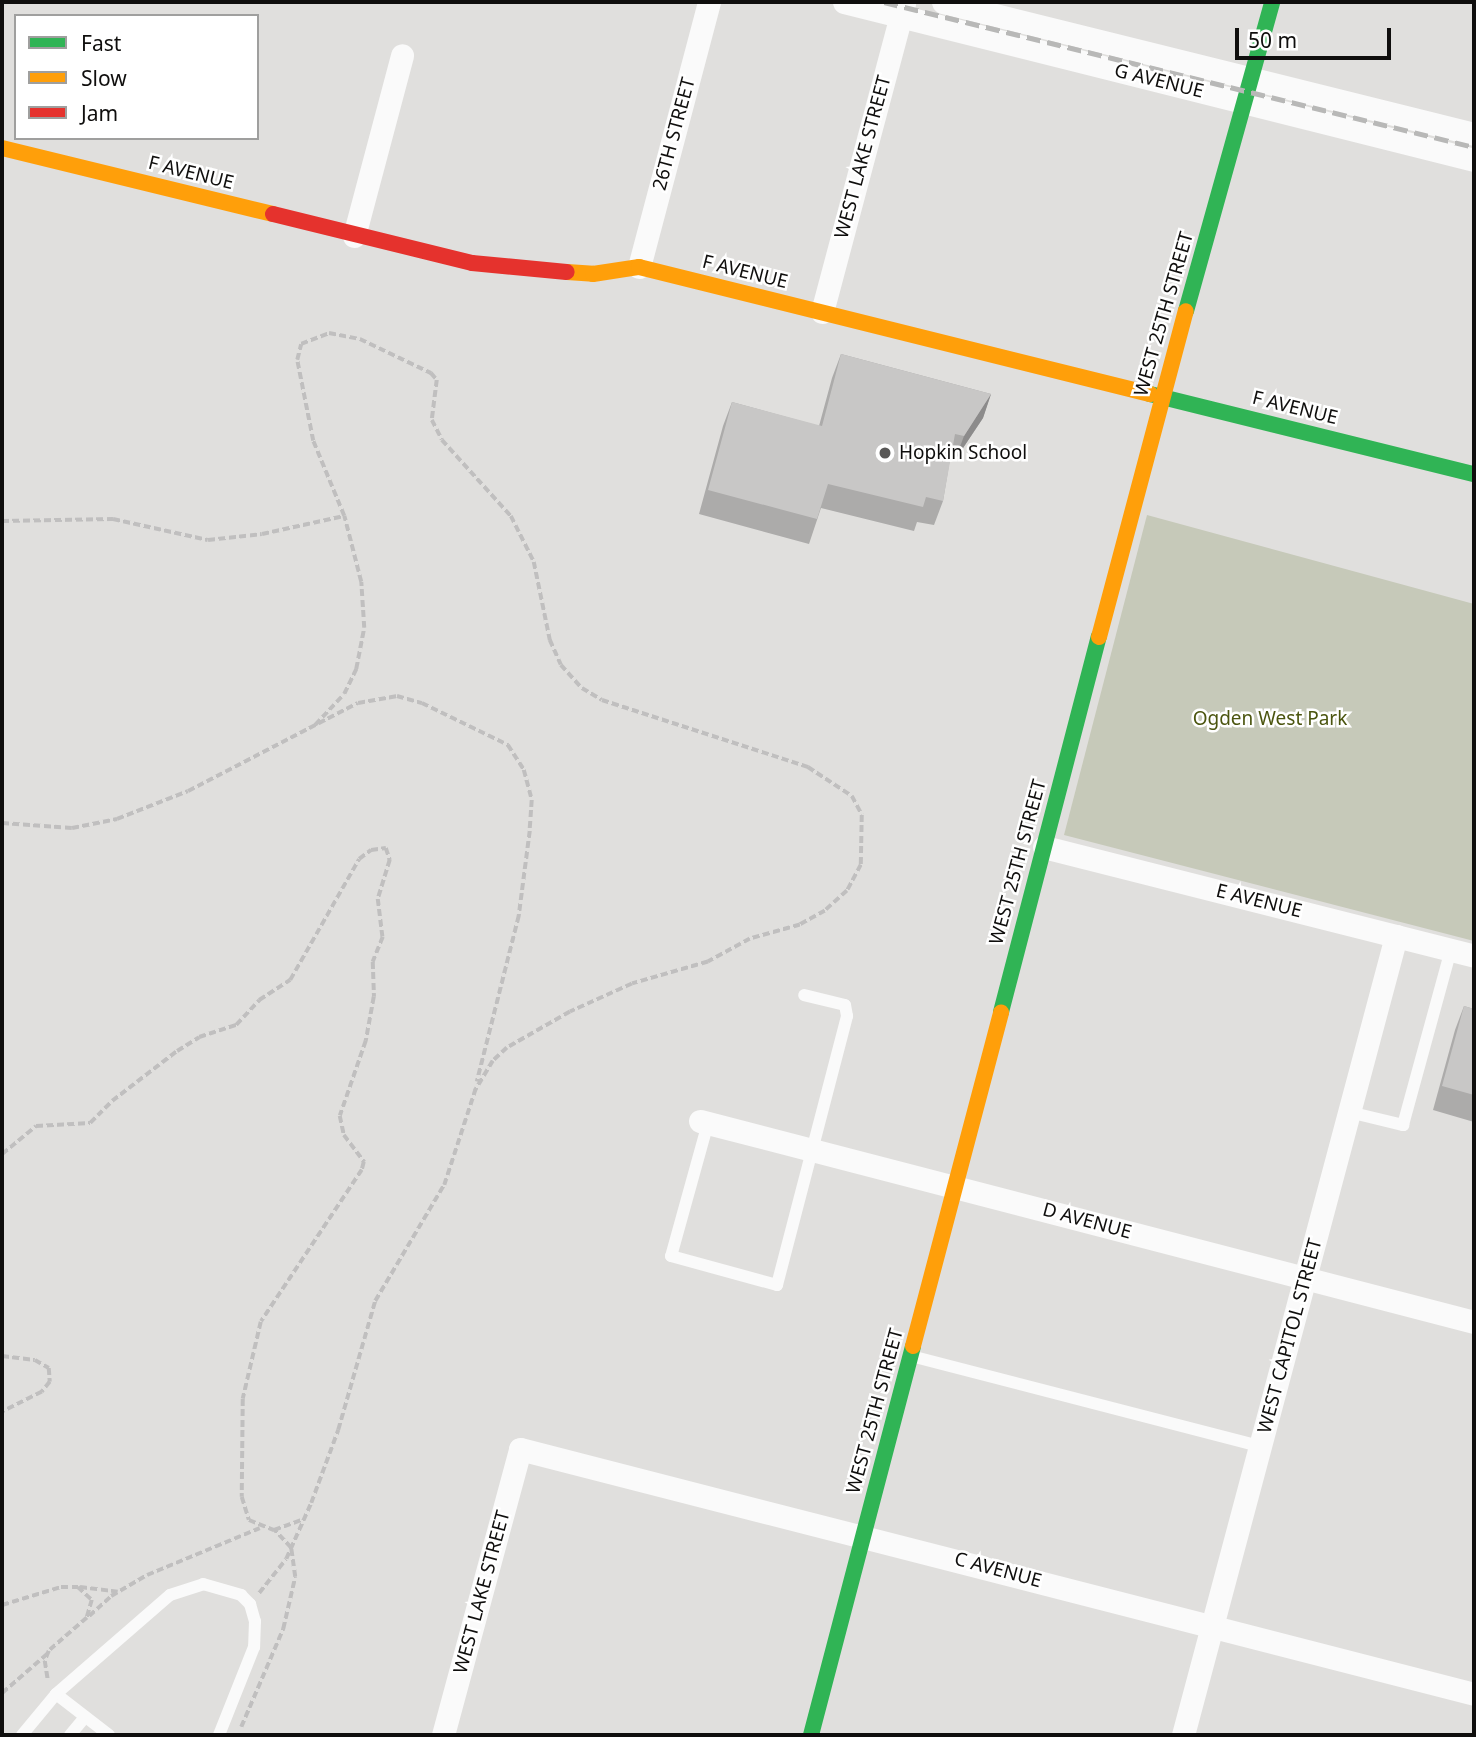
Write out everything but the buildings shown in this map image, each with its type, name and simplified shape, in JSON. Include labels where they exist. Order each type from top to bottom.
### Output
[{"type":"street","name":"26TH STREET","points":[[639,267],[709,2]]},
{"type":"street","name":"G AVENUE","points":[[844,2],[902,9],[1245,103],[1474,160]]},
{"type":"street","name":"G AVENUE","points":[[943,2],[1474,134]]},
{"type":"street","name":"WEST 25TH STREET","points":[[811,1735],[1163,397],[1272,2]]},
{"type":"street","name":"WEST LAKE STREET","points":[[822,312],[902,9]]},
{"type":"street","points":[[354,236],[402,55]]},
{"type":"street","name":"F AVENUE","points":[[2,148],[472,263],[593,274],[639,267],[1474,474]]},
{"type":"street","name":"E AVENUE","points":[[1044,846],[1474,956]]},
{"type":"street","name":"WEST CAPITOL STREET","points":[[1183,1735],[1396,936]]},
{"type":"street","name":"D AVENUE","points":[[704,1121],[1474,1322]]},
{"type":"street","name":"WEST LAKE STREET","points":[[443,1735],[520,1449]]},
{"type":"street","name":"C AVENUE","points":[[520,1449],[864,1535],[1474,1694]]},
{"type":"lane","points":[[1349,1112],[1403,1125],[1451,950]]},
{"type":"lane","points":[[704,1121],[671,1256],[777,1285],[847,1016],[845,1005],[804,995]]},
{"type":"lane","points":[[911,1356],[1260,1446]]},
{"type":"lane","points":[[22,1735],[56,1694],[170,1595],[185,1587],[224,1587],[250,1604],[256,1621],[254,1647],[219,1735]]},
{"type":"lane","points":[[56,1694],[109,1735]]},
{"type":"lane","points":[[71,1735],[85,1717]]},
{"type":"path","points":[[315,725],[344,694],[356,669],[364,628],[361,582],[344,516],[313,441],[297,360],[302,344],[328,333],[360,340],[431,373],[437,380],[432,420],[442,440],[511,516],[534,562],[550,640],[561,665],[582,688],[602,700],[808,768],[852,796],[862,814],[861,864],[847,891],[825,911],[800,925],[750,939],[708,962],[632,984],[570,1012],[507,1048],[493,1060],[475,1091]]},
{"type":"path","points":[[2,520],[113,519],[208,540],[262,534],[344,516]]},
{"type":"path","points":[[2,823],[72,828],[117,819],[188,791],[358,703],[397,696],[422,703],[508,745],[524,770],[532,800],[519,916],[475,1091],[444,1185],[375,1301],[338,1430],[304,1519],[291,1548],[250,1604]]},
{"type":"path","points":[[2,1154],[36,1126],[90,1123],[112,1101],[177,1051],[199,1038],[236,1025],[259,1000],[290,980],[359,859],[371,850],[386,848],[390,860],[378,899],[383,937],[373,961],[374,997],[366,1041],[340,1116],[344,1135],[364,1162],[362,1170],[302,1266],[272,1303],[251,1352],[243,1399],[242,1497],[249,1520],[260,1528],[274,1530],[304,1519]]},
{"type":"path","points":[[2,1356],[35,1360],[49,1368],[50,1382],[42,1392],[2,1412]]},
{"type":"path","points":[[2,1693],[119,1592],[260,1528]]},
{"type":"path","points":[[235,1735],[249,1712],[283,1629],[295,1577],[291,1548],[274,1530]]},
{"type":"path","points":[[2,1605],[78,1587],[119,1592]]},
{"type":"path","points":[[78,1587],[92,1600],[87,1618]]},
{"type":"path","points":[[49,1651],[46,1670],[56,1694]]},
{"type":"green space","name":"Ogden West Park","points":[[1147,515],[1474,604],[1474,941],[1064,835]]},
{"type":"railway","points":[[884,2],[1474,147]]},
{"type":"traffic: fast","points":[[1186,311],[1272,2]]},
{"type":"traffic: fast","points":[[1150,394],[1474,474]]},
{"type":"traffic: fast","points":[[1001,1012],[1099,637]]},
{"type":"traffic: fast","points":[[811,1735],[913,1346]]},
{"type":"traffic: slow","points":[[2,148],[273,214]]},
{"type":"traffic: slow","points":[[567,272],[593,274],[639,267],[1150,394]]},
{"type":"traffic: slow","points":[[1099,637],[1186,311]]},
{"type":"traffic: slow","points":[[913,1346],[1001,1012]]},
{"type":"traffic: jam","points":[[273,214],[472,263],[567,272]]},
{"type":"place","name":"Hopkin School","points":[[885,453]]}]
